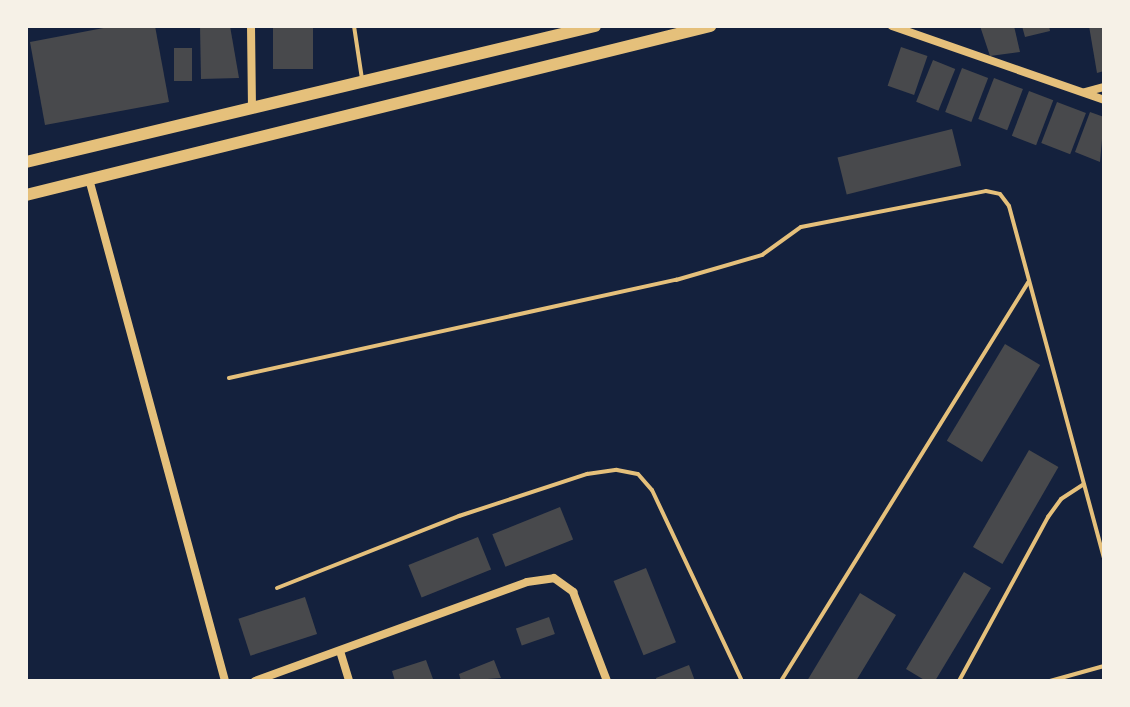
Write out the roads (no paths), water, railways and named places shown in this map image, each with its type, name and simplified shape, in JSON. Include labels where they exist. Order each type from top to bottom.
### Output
[{"type":"main road","points":[[26,162],[595,26]]},
{"type":"main road","points":[[26,195],[710,26]]},
{"type":"street","points":[[251,26],[252,107]]},
{"type":"street","points":[[892,26],[1104,100]]},
{"type":"street","points":[[1082,93],[1104,87]]},
{"type":"street","points":[[89,179],[225,681]]},
{"type":"street","points":[[255,681],[527,582],[554,578],[573,592],[607,681]]},
{"type":"street","points":[[340,651],[349,681]]},
{"type":"lane","points":[[354,26],[362,80]]},
{"type":"lane","points":[[229,378],[676,280],[762,255],[801,227],[986,191],[1000,194],[1009,206],[1104,557]]},
{"type":"lane","points":[[781,681],[1029,281]]},
{"type":"lane","points":[[277,588],[459,516],[587,474],[617,470],[638,474],[652,490],[742,681]]},
{"type":"lane","points":[[959,681],[1048,517],[1061,499],[1084,484]]},
{"type":"lane","points":[[1050,681],[1104,666]]}]
